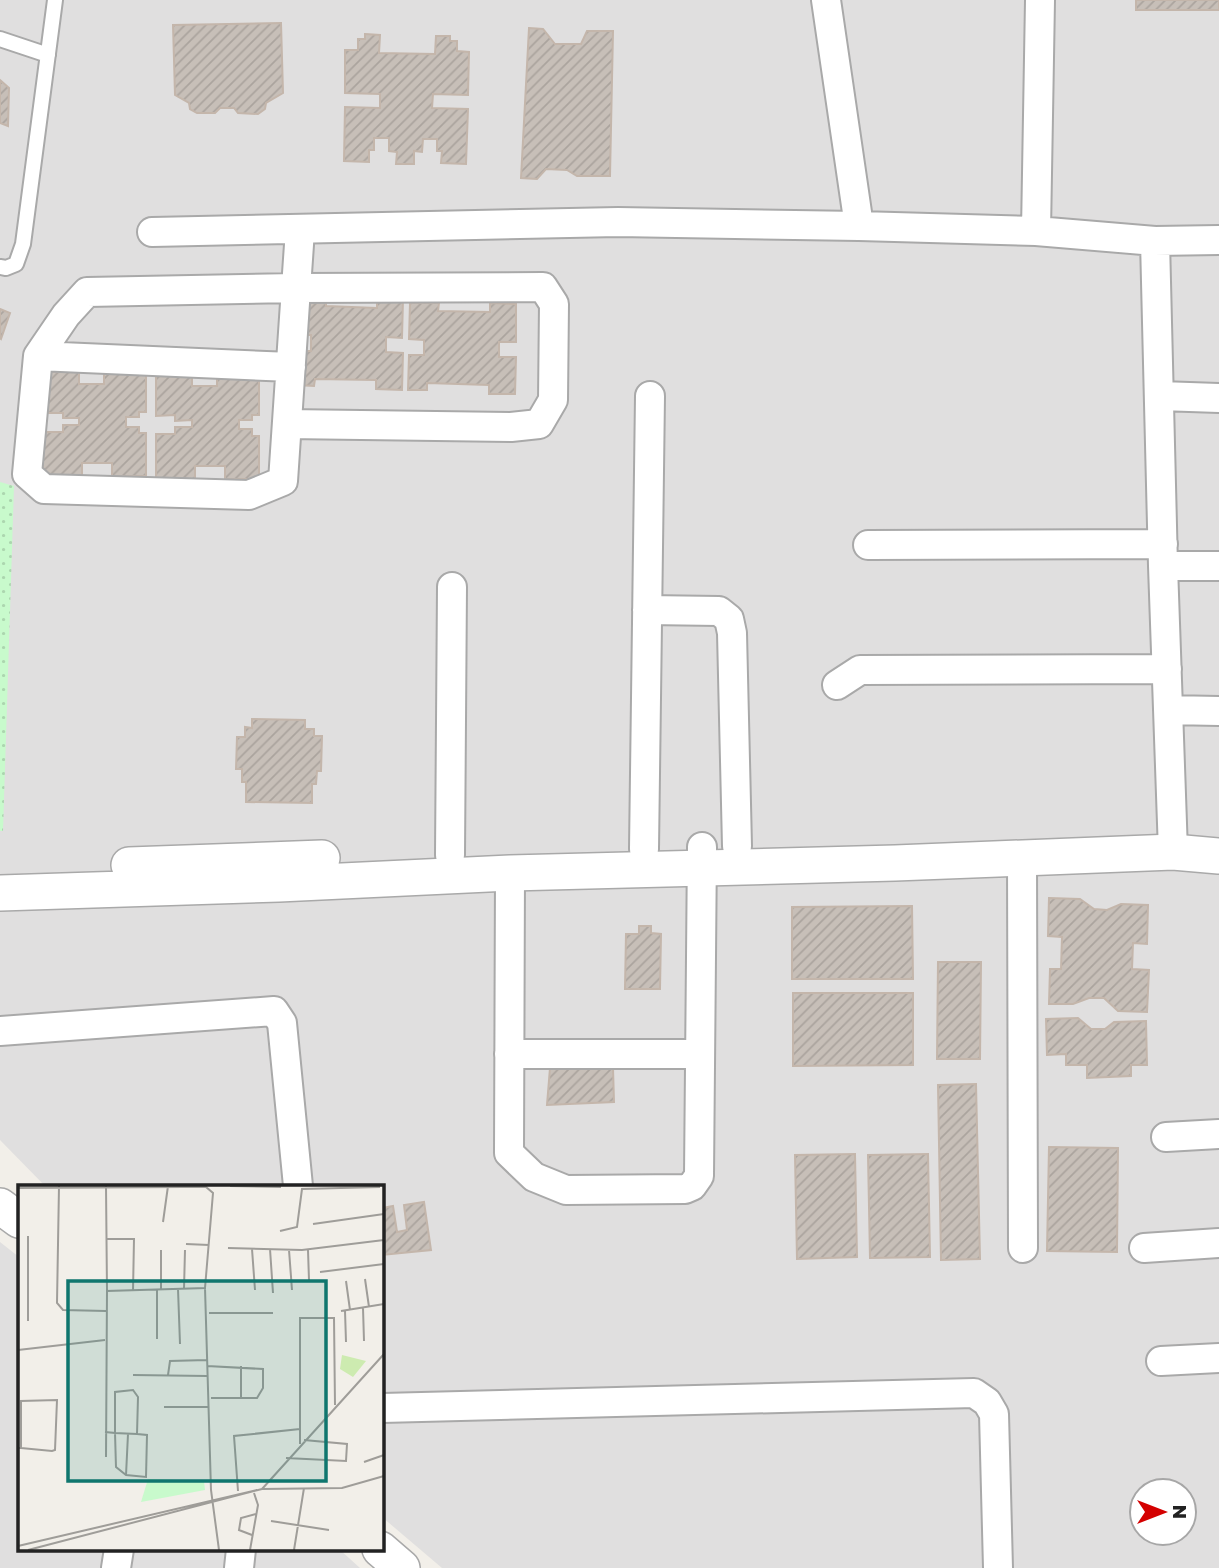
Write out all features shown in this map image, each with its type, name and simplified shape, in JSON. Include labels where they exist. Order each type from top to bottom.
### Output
[{"type":"street","points":[[826,0],[859,226]]},
{"type":"street","points":[[1036,232],[1040,0]]},
{"type":"street","points":[[152,232],[618,222],[859,226],[1036,232],[1155,241],[1219,240]]},
{"type":"street","points":[[287,424],[511,427],[539,424],[554,400],[554,304],[543,287],[296,288],[87,292],[66,315],[37,356],[27,474],[44,489],[249,495],[283,481],[290,367],[296,288],[300,230]]},
{"type":"street","points":[[1155,241],[1173,842]]},
{"type":"street","points":[[37,356],[290,367]]},
{"type":"street","points":[[644,849],[650,397]]},
{"type":"street","points":[[1160,397],[1219,398]]},
{"type":"street","points":[[868,545],[1163,555],[1219,566]]},
{"type":"street","points":[[450,855],[452,587]]},
{"type":"street","points":[[647,610],[719,611],[729,619],[732,634],[737,846]]},
{"type":"street","points":[[837,685],[860,670],[1167,669]]},
{"type":"street","points":[[1168,710],[1219,711]]},
{"type":"street","points":[[0,893],[510,873],[702,857],[1022,858],[1219,838]]},
{"type":"street","points":[[0,870],[644,849],[702,857],[737,846],[1173,842],[1219,856]]},
{"type":"street","points":[[510,873],[509,1153],[534,1177],[566,1190],[685,1189],[692,1186],[699,1176],[702,857]]},
{"type":"street","points":[[1022,858],[1023,1248]]},
{"type":"street","points":[[0,1031],[274,1011],[282,1023],[298,1185]]},
{"type":"street","points":[[509,1054],[700,1054]]},
{"type":"street","points":[[1166,1137],[1219,1133]]},
{"type":"street","points":[[0,1206],[18,1219]]},
{"type":"street","points":[[1144,1248],[1219,1243]]},
{"type":"street","points":[[1161,1361],[1219,1358]]},
{"type":"street","points":[[383,1408],[974,1393],[987,1402],[994,1414],[998,1568]]},
{"type":"street","points":[[116,1568],[119,1550]]},
{"type":"street","points":[[239,1568],[241,1550]]},
{"type":"street","points":[[381,1550],[402,1568]]},
{"type":"lane","points":[[0,267],[16,264],[23,244],[55,0]]},
{"type":"lane","points":[[0,38],[48,55]]},
{"type":"shaded area","points":[[0,0],[1219,0],[1219,1568],[442,1568],[383,1518],[383,1185],[44,1185],[0,1140]]},
{"type":"shaded area","points":[[0,1242],[18,1256],[18,1550],[340,1550],[360,1568],[0,1568]]},
{"type":"green space","points":[[0,482],[14,486],[3,831],[0,831]]},
{"type":"building","points":[[1136,0],[1219,0],[1219,10],[1136,10]]},
{"type":"building","points":[[281,23],[283,93],[266,103],[265,109],[258,114],[238,113],[234,108],[220,108],[215,113],[197,113],[190,109],[189,103],[175,95],[173,25]]},
{"type":"building","points":[[529,28],[543,29],[555,44],[581,44],[587,31],[613,31],[610,176],[577,176],[567,170],[546,169],[537,179],[521,178]]},
{"type":"building","points":[[365,34],[380,35],[379,53],[435,54],[436,36],[450,36],[450,41],[457,41],[457,51],[469,52],[468,95],[433,94],[432,108],[468,109],[466,164],[441,163],[442,151],[437,151],[437,139],[423,139],[422,152],[414,151],[414,164],[396,164],[397,152],[389,151],[389,138],[374,138],[374,150],[369,150],[369,162],[344,161],[345,107],[380,108],[380,94],[345,93],[345,50],[358,50],[358,39],[365,39]]},
{"type":"building","points":[[0,80],[9,88],[8,126],[0,123]]},
{"type":"building","points":[[297,298],[326,299],[326,306],[377,308],[377,299],[403,299],[402,338],[386,337],[386,352],[403,353],[402,390],[376,389],[376,380],[315,379],[314,386],[295,385],[295,351],[311,351],[311,335],[296,335]]},
{"type":"building","points":[[410,303],[439,303],[438,311],[490,312],[490,303],[516,304],[516,342],[499,342],[499,357],[516,357],[515,394],[489,394],[489,385],[427,383],[427,390],[408,390],[409,355],[424,355],[424,340],[409,339]]},
{"type":"building","points":[[0,309],[10,313],[1,339],[0,338]]},
{"type":"building","points":[[104,371],[146,371],[146,412],[139,412],[139,417],[126,417],[126,427],[139,427],[139,433],[146,433],[146,476],[112,476],[112,463],[82,463],[82,477],[43,477],[43,432],[63,432],[63,425],[79,425],[79,418],[63,418],[63,413],[43,413],[43,372],[79,372],[79,384],[104,384]]},
{"type":"building","points":[[156,374],[192,374],[192,386],[217,386],[217,374],[259,374],[259,415],[252,415],[252,420],[239,420],[239,429],[252,429],[252,436],[259,436],[259,479],[225,479],[225,466],[195,466],[195,479],[156,479],[156,434],[175,434],[175,427],[192,427],[192,420],[175,421],[175,415],[156,416]]},
{"type":"building","points":[[252,719],[305,720],[305,729],[314,729],[314,736],[322,736],[321,771],[317,771],[316,784],[312,784],[312,803],[246,802],[246,782],[242,782],[242,769],[236,769],[237,737],[245,737],[245,727],[252,728]]},
{"type":"building","points":[[1049,898],[1080,899],[1094,909],[1107,910],[1121,904],[1148,905],[1147,944],[1133,943],[1132,969],[1149,970],[1147,1012],[1118,1011],[1104,998],[1089,998],[1073,1004],[1049,1004],[1050,969],[1061,969],[1062,937],[1048,936]]},
{"type":"building","points":[[912,906],[913,979],[792,979],[792,907]]},
{"type":"building","points":[[639,926],[651,926],[651,933],[661,934],[660,989],[625,989],[626,934],[639,934]]},
{"type":"building","points":[[938,962],[981,962],[980,1059],[937,1059]]},
{"type":"building","points":[[793,993],[913,993],[913,1065],[793,1066]]},
{"type":"building","points":[[1078,1018],[1091,1029],[1105,1029],[1114,1022],[1146,1021],[1147,1065],[1131,1065],[1131,1076],[1087,1078],[1087,1065],[1066,1065],[1066,1054],[1047,1055],[1046,1019]]},
{"type":"building","points":[[550,1068],[613,1068],[614,1102],[547,1105]]},
{"type":"building","points":[[976,1084],[980,1259],[941,1260],[938,1085]]},
{"type":"building","points":[[1049,1147],[1118,1148],[1117,1252],[1047,1251]]},
{"type":"building","points":[[855,1154],[857,1257],[797,1259],[795,1155]]},
{"type":"building","points":[[928,1154],[930,1257],[870,1258],[868,1155]]},
{"type":"building","points":[[424,1202],[431,1250],[383,1255],[383,1208],[393,1206],[397,1232],[407,1230],[404,1205]]}]
